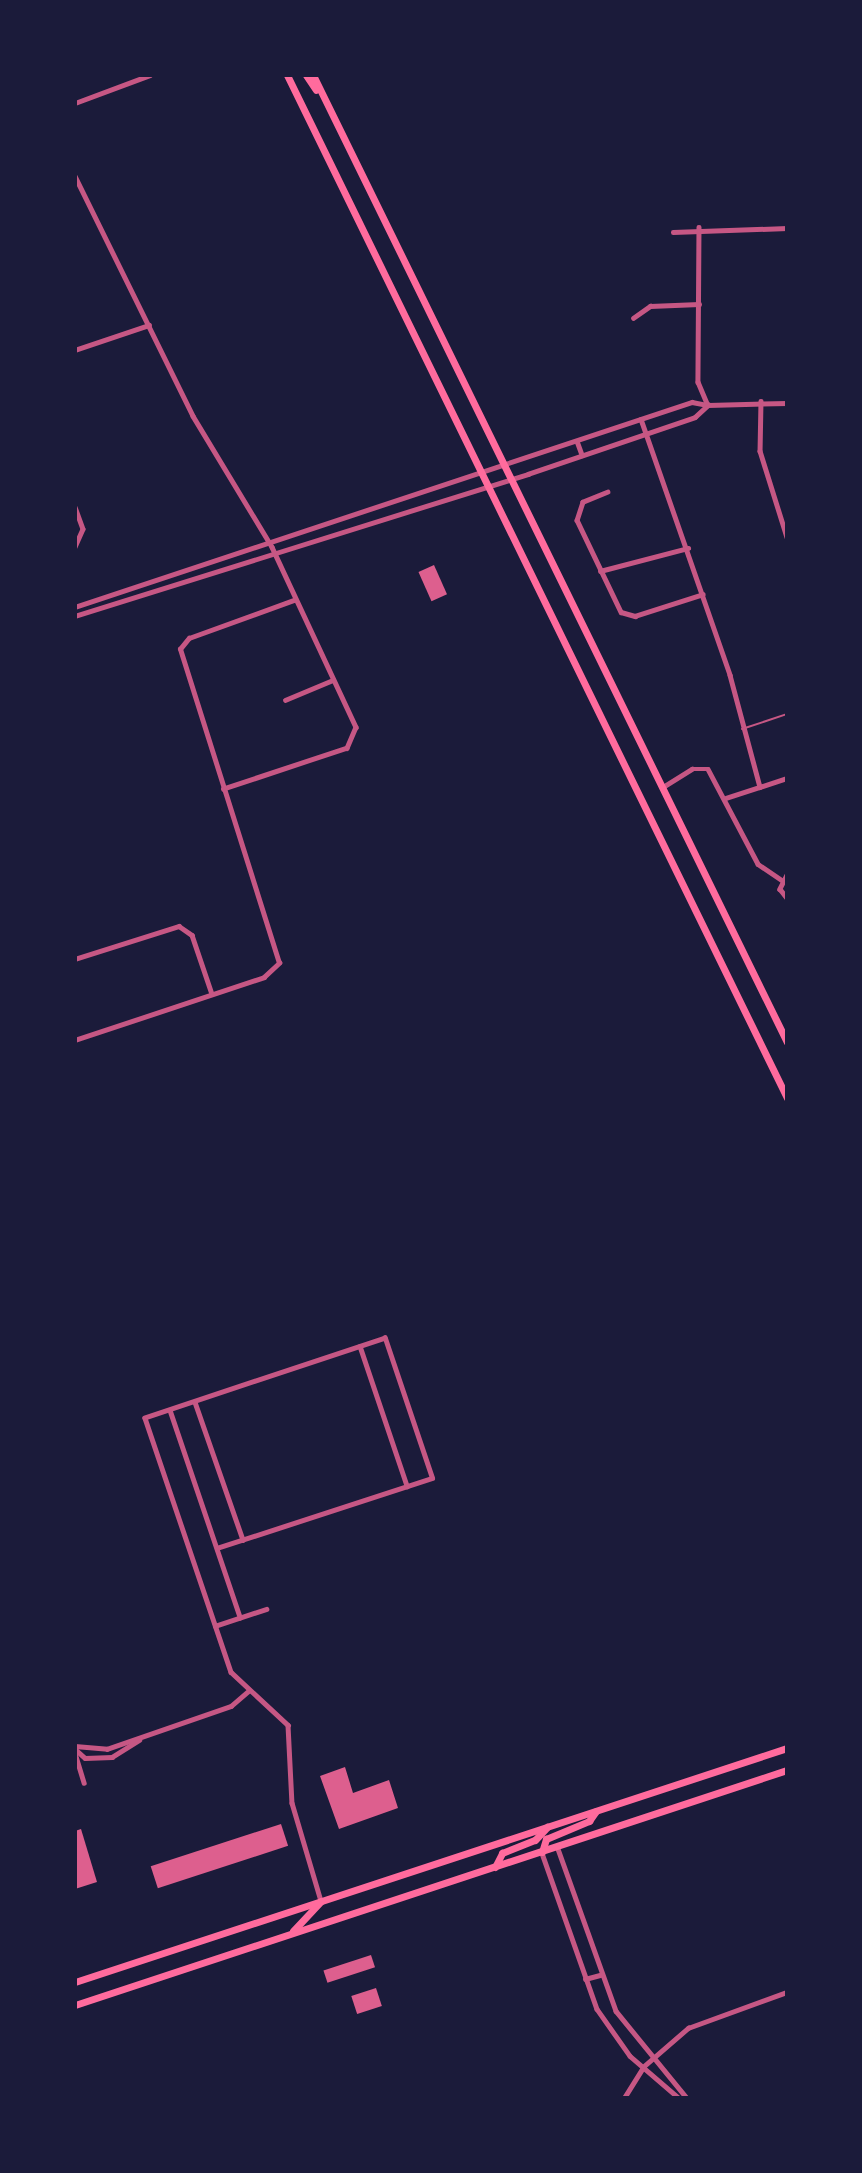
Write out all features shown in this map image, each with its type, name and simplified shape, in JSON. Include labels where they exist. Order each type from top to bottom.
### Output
[{"type":"highway","points":[[287,75],[787,1098]]},
{"type":"highway","points":[[306,75],[334,117]]},
{"type":"highway","points":[[313,75],[787,1042]]},
{"type":"highway","points":[[75,1982],[787,1747]]},
{"type":"highway","points":[[75,2005],[787,1770]]},
{"type":"highway","points":[[542,1852],[546,1839],[589,1821],[596,1811]]},
{"type":"highway","points":[[495,1867],[502,1853],[535,1840],[547,1827]]},
{"type":"highway","points":[[290,1934],[321,1901]]},
{"type":"street","points":[[75,103],[150,75]]},
{"type":"street","points":[[75,176],[193,416],[269,542],[356,727],[347,748],[224,789]]},
{"type":"street","points":[[674,232],[698,227],[787,228]]},
{"type":"street","points":[[692,402],[699,387],[698,227]]},
{"type":"street","points":[[633,318],[650,306],[699,304]]},
{"type":"street","points":[[75,350],[149,325]]},
{"type":"street","points":[[699,387],[708,405]]},
{"type":"street","points":[[75,607],[692,402],[708,405],[761,401],[787,403]]},
{"type":"street","points":[[761,401],[760,451],[787,537]]},
{"type":"street","points":[[75,617],[273,550],[512,479],[695,416],[708,405]]},
{"type":"street","points":[[641,419],[703,594],[760,787]]},
{"type":"street","points":[[577,441],[582,455]]},
{"type":"street","points":[[608,492],[583,502],[577,516],[600,571],[627,617],[703,594]]},
{"type":"street","points":[[75,507],[83,529],[75,547]]},
{"type":"street","points":[[600,571],[688,548]]},
{"type":"street","points":[[75,1040],[264,977],[279,963],[180,649],[189,638],[294,600]]},
{"type":"street","points":[[285,699],[333,680]]},
{"type":"street","points":[[662,788],[699,767],[714,774],[758,864],[782,880],[787,898]]},
{"type":"street","points":[[726,798],[787,778]]},
{"type":"street","points":[[782,880],[787,875]]},
{"type":"street","points":[[75,959],[179,926],[192,935],[212,994]]},
{"type":"street","points":[[217,1548],[432,1478],[385,1338],[145,1418],[231,1672],[248,1691],[288,1726],[294,1815],[321,1901]]},
{"type":"street","points":[[360,1346],[407,1486]]},
{"type":"street","points":[[194,1402],[243,1540]]},
{"type":"street","points":[[170,1410],[240,1617]]},
{"type":"street","points":[[215,1626],[266,1609]]},
{"type":"street","points":[[75,1749],[107,1749],[231,1706],[248,1691]]},
{"type":"street","points":[[75,1749],[93,1759],[113,1757],[142,1737]]},
{"type":"street","points":[[75,1749],[84,1783]]},
{"type":"street","points":[[557,1846],[600,1975],[616,2011],[687,2098]]},
{"type":"street","points":[[542,1852],[585,1979],[608,2026],[643,2067],[679,2098]]},
{"type":"street","points":[[585,1979],[600,1975]]},
{"type":"street","points":[[624,2098],[643,2067],[652,2058],[723,2011],[787,1992]]},
{"type":"lane","points":[[742,729],[787,714]]},
{"type":"building","points":[[434,565],[447,594],[431,601],[418,572]]},
{"type":"building","points":[[345,1767],[353,1793],[389,1780],[398,1808],[339,1829],[320,1776]]},
{"type":"building","points":[[281,1824],[288,1846],[158,1888],[151,1866]]},
{"type":"building","points":[[81,1829],[97,1882],[75,1889],[75,1831]]},
{"type":"building","points":[[371,1955],[375,1967],[327,1983],[323,1970]]},
{"type":"building","points":[[376,1988],[382,2006],[357,2014],[351,1996]]}]
